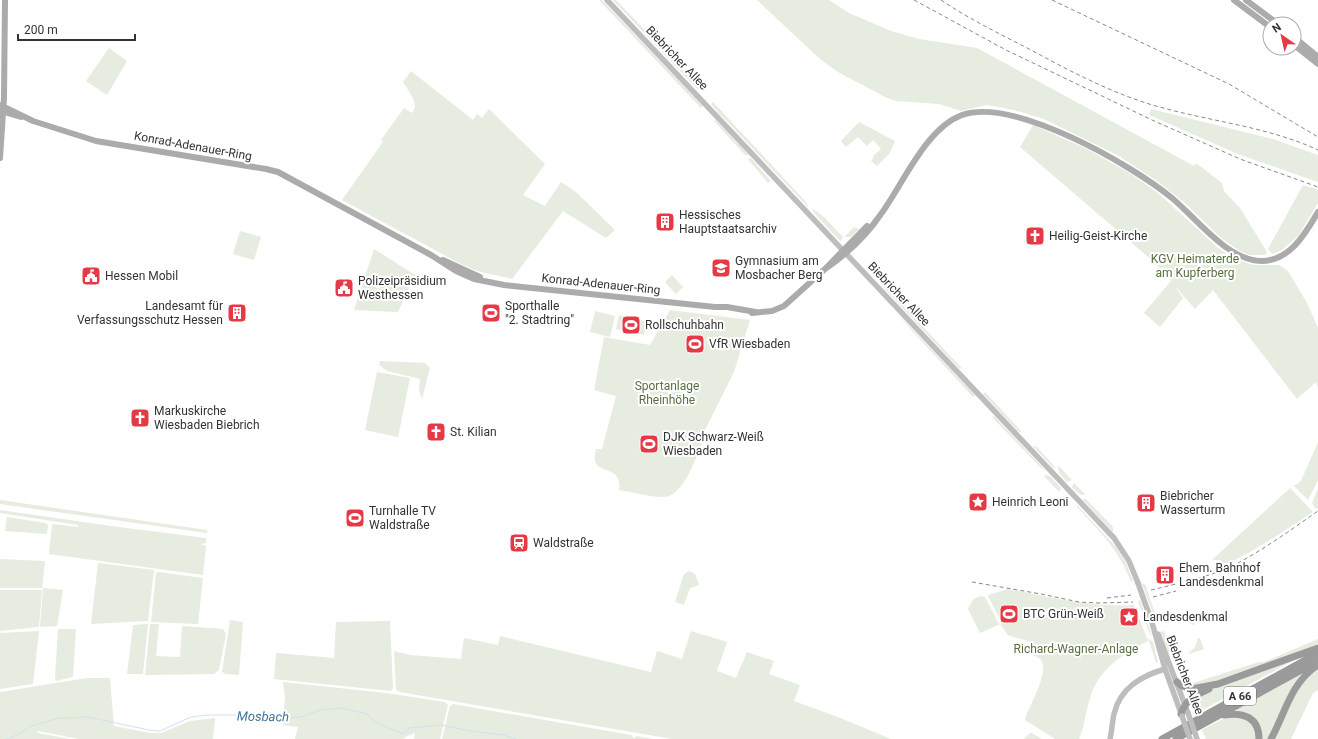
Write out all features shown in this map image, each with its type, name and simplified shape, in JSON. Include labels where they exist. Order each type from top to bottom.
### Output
[{"type":"highway","points":[[1184,714],[1185,704],[1188,700],[1218,684],[1318,648]]},
{"type":"highway","name":"A 66","points":[[1162,739],[1318,653]]},
{"type":"highway","name":"A 66","points":[[1176,739],[1318,661]]},
{"type":"highway","points":[[1271,739],[1297,684],[1306,674],[1318,665]]},
{"type":"highway","points":[[1177,681],[1182,686],[1192,689],[1218,684]]},
{"type":"highway","points":[[1216,717],[1235,714],[1245,715],[1256,725],[1259,739]]},
{"type":"main road","points":[[0,158],[5,0]]},
{"type":"main road","name":"Biebricher Allee","points":[[607,0],[1114,538],[1129,561],[1185,704]]},
{"type":"main road","points":[[1234,0],[1264,16]]},
{"type":"main road","points":[[1246,0],[1252,9],[1262,19]]},
{"type":"main road","points":[[1302,44],[1318,57]]},
{"type":"main road","points":[[1302,51],[1318,64]]},
{"type":"main road","name":"Konrad-Adenauer-Ring","points":[[2,108],[96,142],[124,145],[278,172],[431,255],[456,272],[474,279],[509,286],[714,307],[747,313],[772,311],[782,307],[844,252],[886,206],[924,147],[937,132],[946,123],[968,113],[979,112],[1012,116],[1041,125],[1109,156],[1160,189],[1223,245],[1245,258],[1265,260],[1276,258],[1286,253],[1295,246],[1304,235],[1318,212]]},
{"type":"main road","name":"Konrad-Adenauer-Ring","points":[[81,136],[99,138],[124,145]]},
{"type":"main road","name":"Biebricher Allee","points":[[1151,619],[1165,669],[1184,714],[1198,739]]},
{"type":"main road","points":[[1110,739],[1115,710],[1124,692],[1140,678],[1165,669],[1171,673],[1177,681]]},
{"type":"main road","name":"Biebricher Allee","points":[[1184,714],[1190,739]]},
{"type":"green space","points":[[599,0],[602,0],[703,106],[701,108]]},
{"type":"green space","points":[[613,0],[616,0],[700,88],[698,90]]},
{"type":"green space","points":[[757,0],[829,0],[849,13],[891,31],[919,39],[977,48],[1194,166],[1196,163],[1222,183],[1224,191],[1240,208],[1267,252],[1265,255],[1249,255],[1238,250],[1221,238],[1185,203],[1157,181],[1119,156],[1044,119],[1014,110],[987,105],[961,111],[939,104],[896,101],[885,97],[838,72],[820,59]]},
{"type":"green space","points":[[109,48],[127,61],[107,95],[86,81]]},
{"type":"green space","points":[[411,71],[473,120],[477,114],[482,118],[489,109],[545,164],[523,195],[545,206],[561,182],[576,192],[615,230],[606,238],[563,211],[512,279],[477,271],[459,263],[342,200],[383,142],[381,140],[404,108],[412,113],[415,106],[413,98],[403,82]]},
{"type":"green space","points":[[713,102],[806,202],[809,208],[717,111],[711,104]]},
{"type":"green space","points":[[1151,109],[1273,139],[1318,155],[1318,182],[1238,154],[1149,115]]},
{"type":"green space","points":[[716,120],[749,155],[745,155],[714,121]]},
{"type":"green space","points":[[859,122],[895,141],[890,153],[877,166],[871,161],[874,157],[873,156],[881,149],[873,140],[867,146],[858,137],[846,147],[841,141]]},
{"type":"green space","name":"KGV Heimaterde am Kupferberg","points":[[1033,125],[1087,149],[1131,174],[1158,193],[1218,248],[1235,259],[1253,265],[1279,265],[1288,271],[1307,303],[1318,328],[1318,388],[1316,382],[1297,399],[1213,290],[1195,309],[1175,286],[1183,298],[1160,327],[1144,313],[1171,281],[1154,262],[1020,147]]},
{"type":"green space","points":[[751,158],[771,181],[768,183],[748,159]]},
{"type":"green space","points":[[1303,185],[1318,190],[1318,203],[1298,236],[1282,250],[1272,254],[1268,249]]},
{"type":"green space","points":[[812,208],[824,217],[842,236],[843,238],[840,241],[814,213]]},
{"type":"green space","points":[[854,227],[859,229],[851,237],[846,237],[845,236]]},
{"type":"green space","points":[[240,231],[261,237],[254,260],[233,254]]},
{"type":"green space","points":[[374,249],[415,275],[398,312],[354,310]],"holes":[[[380,275],[386,283],[378,289],[372,281]]]},
{"type":"green space","points":[[672,275],[683,287],[676,294],[665,282]]},
{"type":"green space","points":[[884,285],[962,368],[960,369],[953,362],[882,286]]},
{"type":"green space","name":"Sportanlage Rheinhöhe","points":[[670,310],[750,320],[734,372],[702,436],[705,436],[689,473],[678,490],[671,495],[658,497],[619,490],[619,482],[617,477],[610,471],[597,465],[595,460],[596,449],[602,449],[616,396],[594,390],[604,337],[650,345]]},
{"type":"green space","points":[[894,310],[975,395],[973,397],[914,333]]},
{"type":"green space","points":[[595,311],[615,316],[610,337],[590,332]]},
{"type":"green space","name":"Rollschuhbahn","points":[[619,315],[647,322],[644,335],[616,329]]},
{"type":"green space","points":[[380,361],[425,363],[430,368],[422,399],[419,390],[420,379],[387,371],[379,365]]},
{"type":"green space","points":[[377,372],[410,378],[398,437],[365,430]]},
{"type":"green space","points":[[985,392],[1022,433],[1018,431],[983,394]]},
{"type":"green space","points":[[994,416],[1046,471],[1040,467],[992,417]]},
{"type":"green space","points":[[161,419],[175,422],[172,431],[159,430]]},
{"type":"green space","points":[[1318,442],[1318,480],[1308,500],[1294,486],[1301,481]]},
{"type":"green space","points":[[1033,446],[1037,447],[1054,466],[1055,470]]},
{"type":"green space","points":[[1058,465],[1072,480],[1067,482],[1059,473]]},
{"type":"green space","points":[[1044,476],[1051,477],[1061,488],[1059,492]]},
{"type":"green space","points":[[1074,483],[1085,494],[1084,495],[1079,494],[1072,487]]},
{"type":"green space","points":[[1290,488],[1313,512],[1269,541],[1235,560],[1223,565],[1221,560],[1212,560]]},
{"type":"green space","points":[[1318,488],[1318,508],[1316,509],[1312,503]]},
{"type":"green space","points":[[1082,499],[1086,499],[1113,527],[1113,532]]},
{"type":"green space","points":[[0,500],[207,530],[207,533],[0,504]]},
{"type":"green space","points":[[1076,504],[1117,548],[1126,563],[1133,581],[1131,582],[1115,550]]},
{"type":"green space","points":[[0,510],[206,538],[206,543],[200,544],[206,546],[203,575],[49,554],[52,524],[79,527],[78,525],[0,513]]},
{"type":"green space","points":[[7,517],[46,523],[48,525],[47,534],[5,531]]},
{"type":"green space","points":[[0,559],[45,561],[42,588],[0,588]]},
{"type":"green space","points":[[98,563],[154,570],[148,621],[91,624]]},
{"type":"green space","points":[[689,571],[695,574],[699,585],[690,588],[684,605],[675,602],[684,574]]},
{"type":"green space","points":[[158,572],[203,578],[198,624],[151,622],[156,573]]},
{"type":"green space","points":[[1142,584],[1145,584],[1156,616],[1155,619]]},
{"type":"green space","points":[[43,588],[63,590],[57,626],[41,627],[40,625]]},
{"type":"green space","name":"Richard-Wagner-Anlage","points":[[1008,589],[1102,605],[1134,605],[1148,641],[1114,662],[1100,677],[1091,695],[1079,739],[1055,739],[1025,720],[1040,685],[1043,666],[1040,659],[1033,656],[1031,652],[1033,643],[1008,635],[1000,624],[1002,623],[988,595]]},
{"type":"green space","points":[[0,590],[42,590],[39,627],[0,631]]},
{"type":"green space","name":"BTC Grün-Weiß","points":[[982,596],[985,597],[1000,624],[980,633],[968,609],[972,601]]},
{"type":"green space","points":[[1140,600],[1152,636],[1149,632],[1138,601]]},
{"type":"green space","points":[[1191,614],[1195,624],[1193,625],[1185,620],[1177,620]]},
{"type":"green space","points":[[230,620],[243,622],[239,675],[226,674],[222,672]]},
{"type":"green space","points":[[390,621],[393,688],[391,691],[274,679],[276,653],[334,658],[336,622]]},
{"type":"green space","points":[[148,624],[143,674],[127,674],[133,625]]},
{"type":"green space","points":[[150,624],[159,624],[156,656],[180,657],[182,626],[223,629],[226,634],[219,670],[214,674],[145,675]]},
{"type":"green space","points":[[58,629],[76,629],[73,677],[56,681],[55,678]]},
{"type":"green space","points":[[39,631],[33,684],[0,689],[0,633]]},
{"type":"green space","points":[[691,631],[727,642],[717,671],[736,678],[747,652],[774,661],[769,674],[800,685],[794,701],[891,739],[672,739],[400,692],[396,690],[394,651],[410,655],[461,659],[464,638],[498,645],[500,636],[651,672],[657,651],[682,659]]},
{"type":"green space","points":[[1164,631],[1169,646],[1169,654],[1160,632]]},
{"type":"green space","points":[[1148,638],[1153,642],[1158,663],[1156,663]]},
{"type":"green space","points":[[1198,638],[1200,638],[1204,649],[1189,654],[1195,647]]},
{"type":"green space","points":[[1318,639],[1318,644],[1219,681],[1191,686],[1187,684],[1186,680],[1193,683],[1259,662],[1264,662]]},
{"type":"green space","points":[[1296,659],[1197,713],[1192,700],[1225,684]]},
{"type":"green space","points":[[1318,668],[1318,690],[1313,693],[1291,739],[1273,739],[1294,693],[1303,681]]},
{"type":"green space","points":[[1304,673],[1269,739],[1206,739],[1202,730],[1237,712],[1236,710]]},
{"type":"green space","points":[[87,678],[110,678],[114,726],[150,733],[161,733],[190,721],[215,718],[213,739],[79,739],[38,731],[38,733],[70,739],[0,739],[0,692]]},
{"type":"green space","points":[[283,682],[386,693],[445,702],[448,705],[440,739],[414,739],[415,733],[405,737],[404,739],[295,739],[298,727],[283,725],[285,697]]},
{"type":"green space","points":[[453,704],[631,735],[634,738],[637,736],[653,739],[442,739],[450,706]]},
{"type":"green space","points":[[1032,733],[1042,739],[1024,739]]},
{"type":"waterway","name":"Mosbach","points":[[6,739],[17,735],[31,726],[60,718],[88,717],[160,731],[191,717],[207,715],[255,715],[290,718],[301,717],[320,710],[341,708],[367,714],[374,722],[403,734],[409,728],[441,725],[470,731],[503,735],[516,739]]},
{"type":"railway","points":[[914,0],[1006,50],[1152,120],[1240,159],[1318,187]]},
{"type":"railway","points":[[941,0],[996,32],[1073,72],[1116,92],[1168,109],[1276,135],[1318,150]]},
{"type":"railway","points":[[1052,0],[1229,84],[1318,137]]},
{"type":"railway","points":[[1151,590],[1195,579],[1228,568],[1259,551],[1318,511]]},
{"type":"railway","points":[[972,582],[1079,602],[1133,602]]},
{"type":"railway","points":[[1153,597],[1176,591]]},
{"type":"railway","points":[[1107,598],[1131,595]]},
{"type":"place","name":"Hessisches Hauptstaatsarchiv","points":[[665,222]]},
{"type":"place","name":"Heilig-Geist-Kirche","points":[[1035,236]]},
{"type":"place","name":"Gymnasium am Mosbacher Berg","points":[[721,268]]},
{"type":"place","name":"Hessen Mobil","points":[[91,276]]},
{"type":"place","name":"Polizeipräsidium Westhessen","points":[[344,288]]},
{"type":"place","name":"Landesamt für Verfassungsschutz Hessen","points":[[237,313]]},
{"type":"place","name":"Sporthalle \"2. Stadtring\"","points":[[491,313]]},
{"type":"place","name":"Rollschuhbahn","points":[[631,325]]},
{"type":"place","name":"VfR Wiesbaden","points":[[695,344]]},
{"type":"place","name":"Markuskirche Wiesbaden Biebrich","points":[[140,418]]},
{"type":"place","name":"St. Kilian","points":[[436,432]]},
{"type":"place","name":"DJK Schwarz-Weiß Wiesbaden","points":[[649,444]]},
{"type":"place","name":"Heinrich Leoni","points":[[978,502]]},
{"type":"place","name":"Biebricher Wasserturm","points":[[1146,503]]},
{"type":"place","name":"Turnhalle TV Waldstraße","points":[[355,518]]},
{"type":"place","name":"Waldstraße","points":[[519,543]]},
{"type":"place","name":"Ehem. Bahnhof Landesdenkmal","points":[[1165,575]]},
{"type":"place","name":"BTC Grün-Weiß","points":[[1009,614]]},
{"type":"place","name":"Landesdenkmal","points":[[1129,617]]}]
